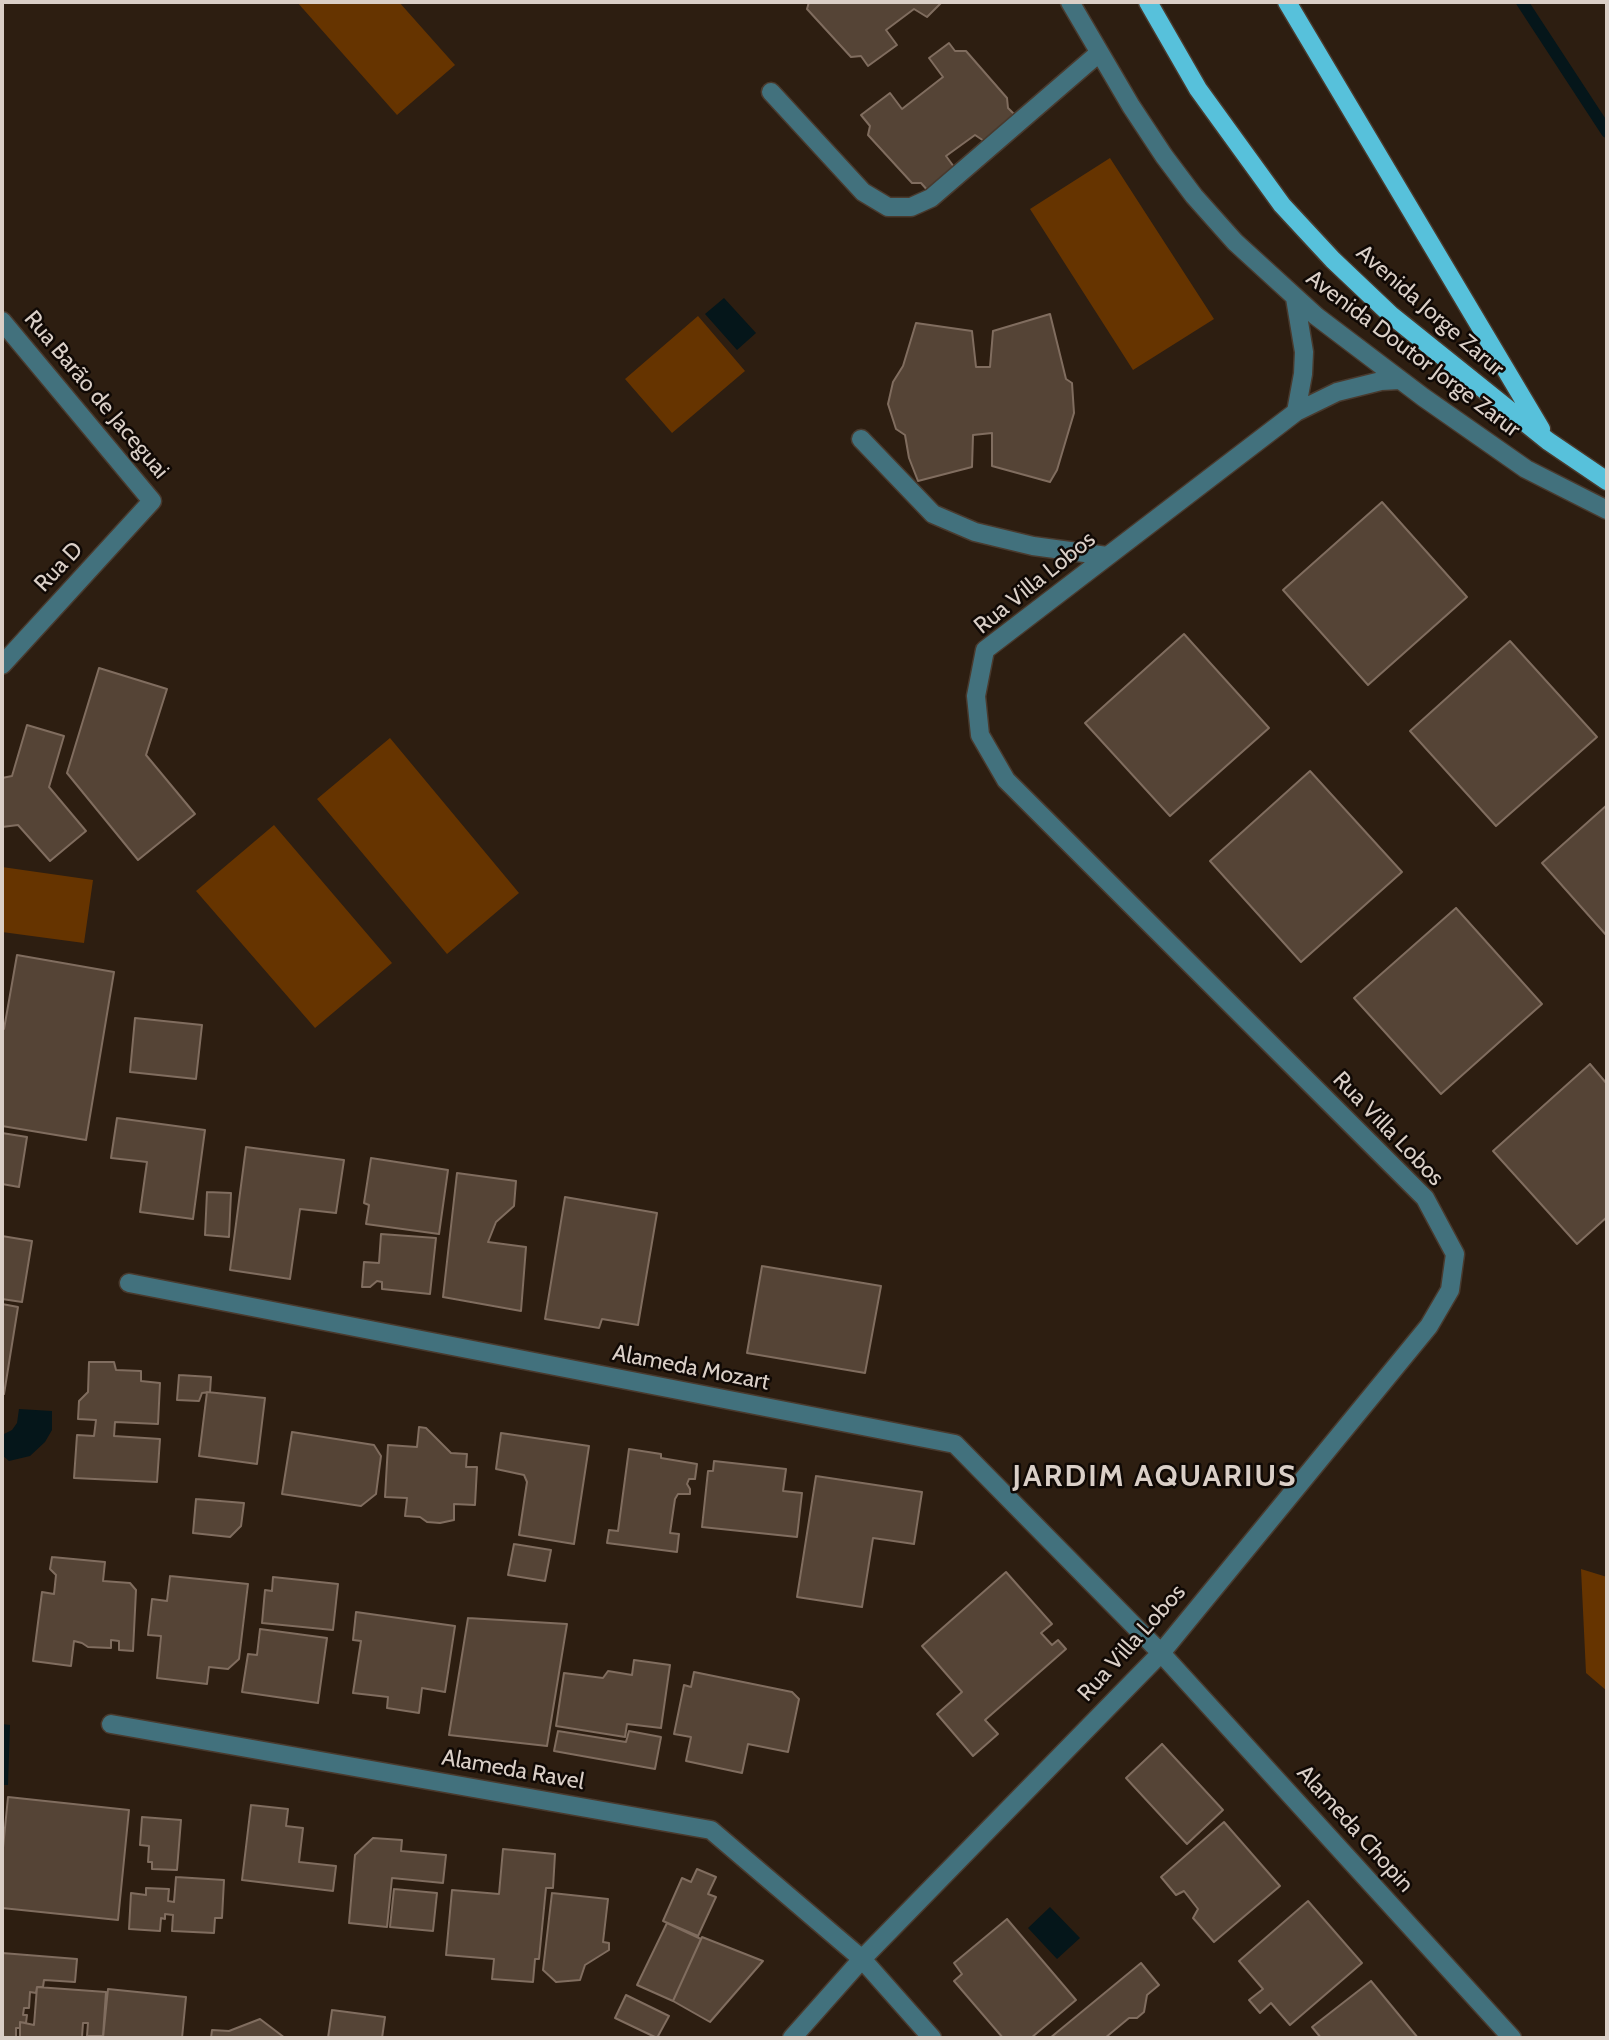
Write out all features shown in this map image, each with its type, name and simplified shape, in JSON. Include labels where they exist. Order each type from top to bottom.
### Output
[{"type":"main road","name":"Avenida Jorge Zarur","points":[[1148,2],[1198,89],[1282,205],[1333,260],[1391,315],[1548,441],[1607,481]]},
{"type":"main road","name":"Avenida Jorge Zarur","points":[[1287,2],[1548,441]]},
{"type":"street","name":"Avenida Doutor Jorge Zarur","points":[[1070,2],[1157,146],[1194,196],[1235,242],[1295,298],[1400,380],[1526,469],[1607,510]]},
{"type":"street","points":[[771,92],[863,192],[888,207],[911,207],[931,198],[1099,53]]},
{"type":"street","points":[[1295,298],[1304,352],[1296,412]]},
{"type":"street","name":"Rua Barão de Jaceguai","points":[[2,321],[152,501]]},
{"type":"street","name":"Rua Villa Lobos","points":[[792,2038],[862,1959],[1161,1653],[1429,1326],[1450,1290],[1455,1255],[1425,1198],[1006,780],[979,735],[976,696],[985,650],[1296,412],[1337,392],[1381,381],[1400,380]]},
{"type":"street","points":[[861,439],[933,514],[975,532],[1022,544],[1107,556]]},
{"type":"street","name":"Rua D","points":[[2,665],[9,646],[152,501]]},
{"type":"street","name":"Alameda Mozart","points":[[129,1283],[955,1444],[1161,1653]]},
{"type":"street","name":"Alameda Chopin","points":[[1161,1653],[1512,2038]]},
{"type":"street","name":"Alameda Ravel","points":[[111,1724],[711,1830],[862,1959],[932,2038]]},
{"type":"shaded area","points":[[297,2],[399,2],[455,65],[397,115]]},
{"type":"shaded area","points":[[1110,158],[1214,319],[1133,370],[1030,209]]},
{"type":"shaded area","points":[[724,298],[756,333],[737,350],[705,314]]},
{"type":"shaded area","points":[[698,316],[745,371],[672,433],[625,379]]},
{"type":"shaded area","points":[[390,738],[519,893],[447,954],[317,799]]},
{"type":"shaded area","points":[[274,825],[392,963],[315,1028],[196,891]]},
{"type":"shaded area","points":[[2,867],[93,880],[84,943],[2,932]]},
{"type":"shaded area","points":[[19,1409],[52,1411],[52,1430],[45,1442],[30,1456],[9,1461],[2,1455],[2,1435],[12,1430],[17,1423]]},
{"type":"shaded area","points":[[1581,1569],[1607,1577],[1607,1691],[1586,1673]]},
{"type":"shaded area","points":[[2,1724],[10,1725],[8,1785],[2,1785]]},
{"type":"shaded area","points":[[1050,1907],[1080,1938],[1057,1959],[1028,1928]]},
{"type":"building","points":[[809,2],[942,2],[927,17],[914,9],[886,30],[897,45],[868,66],[861,56],[851,57],[807,9]]},
{"type":"building","points":[[949,43],[955,51],[966,51],[1007,98],[1008,108],[1015,115],[987,143],[975,135],[946,156],[957,171],[929,192],[921,183],[912,183],[868,135],[870,126],[861,115],[890,93],[902,109],[943,77],[929,58]]},
{"type":"building","points":[[1050,314],[1066,379],[1072,383],[1074,413],[1057,470],[1050,482],[992,466],[992,433],[973,435],[972,467],[918,481],[909,458],[905,435],[896,429],[888,404],[893,382],[903,366],[916,323],[972,331],[976,367],[990,367],[993,331]]},
{"type":"building","points":[[1382,502],[1467,597],[1368,685],[1283,590]]},
{"type":"building","points":[[1184,634],[1269,728],[1170,816],[1085,723]]},
{"type":"building","points":[[1510,641],[1597,737],[1496,826],[1410,731]]},
{"type":"building","points":[[99,668],[167,689],[146,755],[195,814],[138,860],[67,773]]},
{"type":"building","points":[[27,725],[64,736],[49,787],[86,831],[50,861],[18,825],[2,827],[2,778],[12,776]]},
{"type":"building","points":[[1310,771],[1402,872],[1301,962],[1210,861]]},
{"type":"building","points":[[1607,805],[1607,936],[1542,863]]},
{"type":"building","points":[[1456,908],[1542,1004],[1441,1094],[1354,998]]},
{"type":"building","points":[[17,955],[114,972],[86,1140],[2,1126],[2,1029]]},
{"type":"building","points":[[135,1018],[202,1025],[196,1079],[130,1072]]},
{"type":"building","points":[[1590,1064],[1607,1084],[1607,1217],[1577,1244],[1493,1151]]},
{"type":"building","points":[[117,1118],[205,1130],[193,1219],[140,1212],[147,1162],[111,1158]]},
{"type":"building","points":[[2,1133],[27,1137],[19,1187],[2,1184]]},
{"type":"building","points":[[246,1147],[344,1160],[336,1213],[300,1209],[290,1279],[230,1270]]},
{"type":"building","points":[[371,1158],[448,1170],[439,1234],[366,1224],[369,1205],[364,1203]]},
{"type":"building","points":[[457,1173],[516,1181],[514,1206],[496,1222],[488,1242],[526,1247],[521,1311],[443,1297]]},
{"type":"building","points":[[207,1192],[231,1193],[229,1237],[205,1235]]},
{"type":"building","points":[[565,1197],[657,1213],[638,1325],[602,1319],[599,1328],[545,1319]]},
{"type":"building","points":[[381,1234],[436,1238],[430,1294],[382,1289],[382,1282],[377,1281],[370,1287],[362,1287],[364,1262],[379,1263]]},
{"type":"building","points":[[2,1236],[32,1241],[22,1302],[2,1299]]},
{"type":"building","points":[[762,1266],[881,1286],[865,1373],[747,1353]]},
{"type":"building","points":[[2,1304],[18,1307],[4,1394],[2,1393]]},
{"type":"building","points":[[89,1362],[114,1362],[116,1370],[141,1371],[141,1381],[160,1383],[158,1424],[115,1422],[114,1436],[160,1439],[157,1482],[74,1478],[77,1435],[94,1436],[96,1420],[78,1419],[79,1401],[88,1392]]},
{"type":"building","points":[[179,1375],[211,1377],[210,1392],[202,1393],[199,1401],[177,1400]]},
{"type":"building","points":[[207,1392],[265,1398],[257,1464],[199,1456]]},
{"type":"building","points":[[419,1427],[426,1428],[451,1453],[467,1454],[466,1467],[477,1467],[475,1505],[454,1504],[454,1520],[427,1522],[420,1517],[405,1516],[407,1498],[385,1497],[388,1445],[417,1447]]},
{"type":"building","points":[[292,1432],[374,1445],[381,1456],[376,1494],[361,1506],[282,1494]]},
{"type":"building","points":[[501,1433],[589,1446],[574,1544],[519,1535],[527,1482],[524,1475],[496,1469]]},
{"type":"building","points":[[629,1449],[697,1464],[695,1479],[689,1479],[687,1484],[690,1494],[678,1494],[675,1499],[670,1533],[679,1534],[677,1552],[607,1543],[609,1530],[618,1531]]},
{"type":"building","points":[[714,1461],[786,1469],[783,1491],[802,1493],[797,1537],[702,1527],[708,1471],[713,1471]]},
{"type":"building","points":[[816,1476],[922,1492],[914,1544],[873,1538],[862,1607],[797,1597]]},
{"type":"building","points":[[196,1499],[244,1503],[241,1526],[230,1537],[193,1533]]},
{"type":"building","points":[[514,1544],[551,1550],[545,1581],[508,1575]]},
{"type":"building","points":[[52,1557],[105,1562],[103,1581],[130,1583],[136,1590],[133,1651],[119,1650],[119,1641],[111,1640],[111,1648],[88,1647],[74,1641],[71,1666],[33,1661],[42,1592],[54,1594],[56,1575],[50,1569]]},
{"type":"building","points":[[1006,1572],[1052,1624],[1041,1633],[1052,1645],[1058,1640],[1066,1649],[985,1720],[998,1734],[973,1756],[937,1714],[962,1692],[922,1646]]},
{"type":"building","points":[[170,1576],[248,1584],[239,1659],[228,1669],[209,1667],[207,1684],[157,1678],[161,1636],[148,1635],[152,1599],[167,1601]]},
{"type":"building","points":[[273,1577],[338,1584],[333,1630],[262,1623],[265,1590],[272,1591]]},
{"type":"building","points":[[356,1612],[455,1626],[445,1692],[422,1688],[419,1713],[387,1708],[388,1697],[353,1693],[361,1641],[353,1640]]},
{"type":"building","points":[[468,1618],[567,1624],[547,1746],[449,1735]]},
{"type":"building","points":[[260,1629],[327,1638],[318,1703],[242,1692],[248,1654],[257,1655]]},
{"type":"building","points":[[634,1660],[670,1665],[661,1728],[627,1724],[625,1737],[556,1726],[564,1673],[603,1678],[608,1671],[632,1675]]},
{"type":"building","points":[[694,1672],[792,1692],[799,1699],[788,1752],[748,1744],[742,1773],[686,1761],[691,1737],[674,1734],[684,1685],[691,1687]]},
{"type":"building","points":[[558,1731],[626,1742],[629,1731],[661,1737],[655,1769],[554,1751]]},
{"type":"building","points":[[1162,1744],[1223,1810],[1187,1844],[1126,1778]]},
{"type":"building","points":[[8,1797],[129,1810],[118,1920],[2,1908],[2,1858]]},
{"type":"building","points":[[251,1805],[288,1809],[286,1826],[303,1828],[299,1862],[336,1866],[333,1891],[242,1880]]},
{"type":"building","points":[[142,1817],[181,1820],[177,1870],[152,1869],[152,1862],[148,1862],[149,1846],[140,1845]]},
{"type":"building","points":[[1224,1822],[1280,1886],[1214,1942],[1193,1918],[1198,1909],[1184,1891],[1176,1895],[1161,1877]]},
{"type":"building","points":[[373,1838],[402,1840],[401,1851],[446,1855],[443,1883],[392,1878],[387,1927],[349,1923],[355,1855]]},
{"type":"building","points":[[503,1849],[555,1854],[553,1888],[546,1888],[539,1959],[535,1959],[533,1982],[492,1979],[494,1959],[446,1955],[452,1890],[499,1894]]},
{"type":"building","points":[[697,1869],[716,1877],[708,1894],[716,1897],[698,1936],[663,1921],[682,1878],[691,1882]]},
{"type":"building","points":[[176,1877],[224,1880],[222,1918],[215,1918],[214,1933],[172,1931],[173,1915],[165,1914],[165,1919],[161,1918],[160,1931],[129,1929],[131,1893],[146,1895],[146,1888],[169,1889],[168,1901],[174,1902]]},
{"type":"building","points":[[394,1889],[437,1893],[433,1931],[390,1927]]},
{"type":"building","points":[[552,1893],[608,1899],[603,1942],[609,1943],[609,1950],[585,1965],[580,1980],[556,1982],[543,1970]]},
{"type":"building","points":[[1308,1901],[1362,1963],[1290,2025],[1271,2003],[1260,2013],[1249,2000],[1263,1989],[1239,1961]]},
{"type":"building","points":[[1007,1919],[1076,2000],[1031,2038],[1003,2038],[954,1981],[962,1974],[954,1963]]},
{"type":"building","points":[[667,1923],[701,1939],[673,2001],[637,1985]]},
{"type":"building","points":[[702,1937],[763,1961],[710,2022],[673,2001]]},
{"type":"building","points":[[2,1953],[77,1959],[75,1982],[44,1980],[43,1987],[37,1987],[36,1993],[30,1992],[29,2008],[24,2008],[23,2015],[27,2015],[26,2023],[20,2022],[20,2028],[16,2028],[16,2038],[2,2038]]},
{"type":"building","points":[[1141,1963],[1159,1985],[1147,1995],[1144,2012],[1137,2018],[1129,2018],[1105,2038],[1050,2038]]},
{"type":"building","points":[[1371,1981],[1418,2038],[1321,2038],[1312,2027]]},
{"type":"building","points":[[37,1987],[106,1992],[103,2036],[87,2036],[88,2023],[83,2023],[82,2037],[91,2038],[20,2038],[20,2022],[34,2025]]},
{"type":"building","points":[[108,1989],[186,1997],[182,2038],[103,2038]]},
{"type":"building","points":[[626,1995],[669,2016],[657,2038],[615,2018]]},
{"type":"building","points":[[332,2010],[385,2017],[382,2038],[328,2038]]},
{"type":"building","points":[[260,2019],[285,2038],[211,2038],[212,2030],[229,2031]]},
{"type":"waterway","points":[[1522,2],[1607,132]]},
{"type":"district","name":"JARDIM AQUARIUS","points":[[1155,1477]]}]
